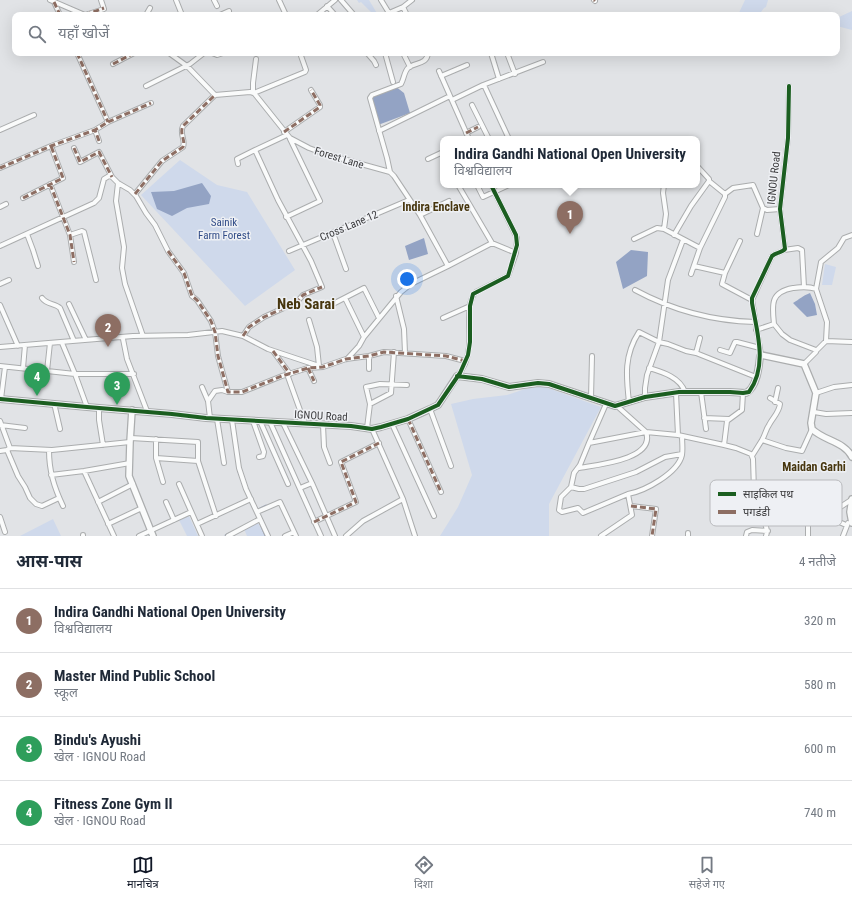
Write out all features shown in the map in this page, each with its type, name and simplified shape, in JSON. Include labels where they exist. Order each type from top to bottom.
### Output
[{"type":"street","points":[[94,12],[104,9],[101,0]]},
{"type":"street","points":[[176,0],[181,12]]},
{"type":"street","points":[[214,0],[217,6]]},
{"type":"street","points":[[279,0],[285,12]]},
{"type":"street","points":[[321,12],[334,0]]},
{"type":"street","points":[[341,0],[351,12]]},
{"type":"street","points":[[381,0],[388,12]]},
{"type":"street","points":[[391,12],[412,0]]},
{"type":"street","points":[[52,1],[78,12]]},
{"type":"street","points":[[52,1],[58,12]]},
{"type":"street","points":[[327,6],[332,12]]},
{"type":"street","points":[[403,6],[406,12]]},
{"type":"street","points":[[148,12],[150,8]]},
{"type":"street","points":[[78,56],[108,122]]},
{"type":"street","points":[[113,64],[128,56]]},
{"type":"street","points":[[173,56],[187,66],[215,95]]},
{"type":"street","points":[[146,86],[187,66],[200,56]]},
{"type":"street","points":[[135,194],[162,161],[183,147],[184,144],[181,132],[183,126],[215,95],[254,93],[305,72],[306,70],[301,56]]},
{"type":"street","points":[[370,56],[376,65]]},
{"type":"street","points":[[386,56],[393,82]]},
{"type":"street","points":[[404,56],[410,67]]},
{"type":"street","points":[[427,56],[424,61],[410,67],[407,70],[401,84],[372,95],[370,98],[389,163],[390,172],[395,177],[420,215],[448,266]]},
{"type":"street","points":[[492,56],[500,79]]},
{"type":"street","points":[[508,56],[515,74]]},
{"type":"street","points":[[254,93],[253,83],[256,60]]},
{"type":"street","points":[[379,131],[451,98],[543,62]]},
{"type":"street","points":[[467,65],[440,74],[468,136]]},
{"type":"street","points":[[484,85],[508,136]]},
{"type":"street","name":"IGNOU Road","points":[[784,250],[785,241],[780,209],[788,138],[789,86]]},
{"type":"street","points":[[238,164],[237,159],[287,135],[320,108],[320,105],[311,90]]},
{"type":"street","name":"Forest Lane","points":[[254,93],[287,135],[309,148],[325,154],[390,172]]},
{"type":"street","points":[[0,168],[51,146],[95,130],[108,122],[151,103]]},
{"type":"street","points":[[472,105],[488,136]]},
{"type":"street","points":[[0,130],[34,115]]},
{"type":"street","points":[[466,133],[478,127]]},
{"type":"street","points":[[95,130],[99,141]]},
{"type":"street","points":[[286,217],[320,201],[287,135]]},
{"type":"street","points":[[23,198],[63,178],[51,146]]},
{"type":"street","points":[[74,148],[80,162],[99,152],[112,177],[118,183],[135,194],[155,225],[168,251],[184,273],[192,296],[197,300],[215,332],[218,356],[228,392]]},
{"type":"street","points":[[243,336],[249,327],[264,317],[297,302],[304,295],[322,287],[311,261],[286,217],[255,150]]},
{"type":"street","points":[[428,159],[440,153]]},
{"type":"street","points":[[700,169],[709,178],[709,181],[725,194]]},
{"type":"street","points":[[0,246],[96,202],[100,197],[104,179],[107,177],[112,177]]},
{"type":"street","points":[[674,235],[691,206],[709,181]]},
{"type":"street","points":[[118,183],[116,201],[124,247],[122,268],[125,284],[143,336]]},
{"type":"street","points":[[50,184],[70,234],[74,262]]},
{"type":"street","points":[[691,274],[700,248],[725,198],[725,194],[733,188],[753,185],[763,208],[757,234]]},
{"type":"street","points":[[460,188],[492,243],[516,253]]},
{"type":"street","points":[[478,188],[483,197],[503,188]]},
{"type":"street","points":[[492,188],[516,235],[518,241],[516,253],[508,276],[474,293],[472,296],[470,306],[470,342],[465,361],[457,376],[482,380],[509,387],[538,383],[550,384],[606,404],[617,406],[645,397],[676,392],[749,392],[756,377],[761,355],[752,300],[772,256],[784,250],[798,248],[802,250],[804,287]]},
{"type":"street","points":[[664,188],[666,214],[664,229]]},
{"type":"street","name":"Cross Lane 12","points":[[289,251],[409,200]]},
{"type":"street","points":[[420,215],[449,201]]},
{"type":"street","points":[[0,207],[6,204]]},
{"type":"street","points":[[763,208],[767,210],[780,209]]},
{"type":"street","points":[[634,239],[657,228],[664,229],[700,248]]},
{"type":"street","points":[[70,234],[82,231],[84,232],[96,280]]},
{"type":"street","points":[[333,233],[346,269]]},
{"type":"street","points":[[27,234],[38,266]]},
{"type":"street","points":[[826,341],[827,322],[816,289],[821,262],[840,246],[844,238],[852,235]]},
{"type":"street","points":[[645,397],[644,388],[649,368],[659,342],[668,280],[683,240]]},
{"type":"street","points":[[740,241],[725,273],[722,284],[752,300]]},
{"type":"street","points":[[346,359],[359,346],[364,337],[404,288],[492,243]]},
{"type":"street","points":[[694,266],[725,273]]},
{"type":"street","points":[[0,284],[9,280]]},
{"type":"street","points":[[816,289],[804,287],[786,290],[777,295],[772,308],[774,324],[782,334],[790,340],[816,350]]},
{"type":"street","points":[[329,306],[364,288],[379,318]]},
{"type":"street","points":[[635,290],[664,304],[706,316],[735,322],[755,322]]},
{"type":"street","points":[[396,296],[404,329],[405,353]]},
{"type":"street","points":[[42,298],[46,302],[60,308],[74,341]]},
{"type":"street","points":[[345,298],[364,337]]},
{"type":"street","points":[[69,304],[86,340]]},
{"type":"street","points":[[0,306],[18,346]]},
{"type":"street","points":[[443,318],[470,306]]},
{"type":"street","points":[[310,320],[317,347],[319,366]]},
{"type":"street","points":[[756,330],[774,324]]},
{"type":"street","points":[[0,347],[143,336],[188,335],[222,331],[243,336],[273,351],[319,366]]},
{"type":"street","points":[[629,402],[626,366],[628,356],[638,332],[659,342],[696,353],[756,377]]},
{"type":"street","points":[[696,353],[700,338]]},
{"type":"street","points":[[123,339],[127,359],[147,411]]},
{"type":"street","points":[[804,364],[826,341],[852,342]]},
{"type":"street","points":[[62,342],[86,407]]},
{"type":"street","points":[[720,350],[730,353],[735,342],[760,348]]},
{"type":"street","points":[[47,371],[50,343]]},
{"type":"street","points":[[23,368],[25,345]]},
{"type":"street","points":[[273,351],[288,374],[305,424]]},
{"type":"street","points":[[208,401],[215,391],[222,390],[228,392],[242,392],[308,368],[319,366],[323,367],[346,359],[369,356],[384,352],[446,356],[465,361]]},
{"type":"street","points":[[370,404],[391,393],[394,352]]},
{"type":"street","points":[[761,355],[804,364]]},
{"type":"street","points":[[369,356],[369,369]]},
{"type":"street","points":[[591,398],[592,356]]},
{"type":"street","points":[[762,440],[786,448],[802,451],[812,429],[811,423],[816,393],[804,364]]},
{"type":"street","points":[[1,399],[2,366],[75,374],[134,374]]},
{"type":"street","points":[[308,368],[314,381]]},
{"type":"street","points":[[649,368],[667,374],[678,382],[685,392]]},
{"type":"street","name":"IGNOU Road","points":[[1,399],[147,411],[214,419],[369,428],[392,424],[408,419],[438,405],[457,376]]},
{"type":"street","points":[[407,385],[380,384],[366,387],[370,404],[369,428],[379,443],[403,499],[415,536]]},
{"type":"street","points":[[816,393],[834,387],[852,385]]},
{"type":"street","points":[[202,387],[214,419],[224,463]]},
{"type":"street","points":[[775,402],[778,388]]},
{"type":"street","points":[[606,404],[588,443],[579,468],[574,473],[571,487],[561,497],[559,509],[561,512],[578,508],[583,513],[636,492],[667,476],[675,467],[682,454],[676,392]]},
{"type":"street","points":[[701,392],[706,429]]},
{"type":"street","points":[[724,445],[726,423],[729,419],[742,410],[743,393]]},
{"type":"street","points":[[753,480],[752,456],[762,440],[769,424],[779,410],[780,404],[770,398]]},
{"type":"street","points":[[54,403],[60,429]]},
{"type":"street","points":[[579,468],[619,461],[632,455],[647,443],[646,432],[617,406]]},
{"type":"street","points":[[99,408],[99,420],[104,445]]},
{"type":"street","points":[[430,409],[451,466]]},
{"type":"street","points":[[132,410],[129,476],[152,533]]},
{"type":"street","points":[[814,412],[826,414],[852,413],[852,418]]},
{"type":"street","points":[[704,418],[729,419]]},
{"type":"street","points":[[408,419],[441,492]]},
{"type":"street","points":[[232,420],[239,468],[268,536]]},
{"type":"street","points":[[253,421],[264,452],[263,456],[259,457]]},
{"type":"street","points":[[260,421],[288,484]]},
{"type":"street","points":[[270,422],[320,536]]},
{"type":"street","points":[[0,423],[25,428]]},
{"type":"street","points":[[0,423],[17,474],[30,498],[36,504],[42,506],[59,498]]},
{"type":"street","points":[[283,423],[312,483],[335,536]]},
{"type":"street","points":[[392,424],[434,516]]},
{"type":"street","points":[[323,425],[324,447],[330,463]]},
{"type":"street","points":[[812,429],[820,435],[844,447],[850,452],[852,457]]},
{"type":"street","points":[[588,443],[646,432],[680,436],[724,445],[749,453],[752,456]]},
{"type":"street","points":[[156,439],[156,458],[163,482]]},
{"type":"street","points":[[0,451],[9,449],[49,450],[104,445],[130,440],[156,439],[198,442],[198,461],[216,516]]},
{"type":"street","points":[[336,463],[341,462],[379,443]]},
{"type":"street","points":[[49,450],[51,475],[63,506]]},
{"type":"street","points":[[571,487],[584,489],[636,472],[659,459],[670,455],[682,454]]},
{"type":"street","points":[[156,458],[198,461]]},
{"type":"street","points":[[314,522],[356,502],[341,462]]},
{"type":"street","points":[[51,475],[130,463]]},
{"type":"street","points":[[84,471],[114,536]]},
{"type":"street","points":[[300,488],[312,483]]},
{"type":"street","points":[[98,502],[133,484]]},
{"type":"street","points":[[179,484],[202,536]]},
{"type":"street","points":[[601,536],[632,515],[628,494]]},
{"type":"street","points":[[197,524],[251,499]]},
{"type":"street","points":[[346,536],[363,521],[403,499]]},
{"type":"street","points":[[842,506],[852,500]]},
{"type":"street","points":[[843,536],[850,521],[852,500]]},
{"type":"street","points":[[166,502],[174,520]]},
{"type":"street","points":[[257,512],[280,502],[295,534],[285,536]]},
{"type":"street","points":[[631,506],[656,509],[652,536]]},
{"type":"street","points":[[108,524],[142,508]]},
{"type":"street","points":[[139,536],[152,533],[191,512]]},
{"type":"street","points":[[0,517],[5,532]]},
{"type":"street","points":[[228,536],[260,519]]},
{"type":"street","points":[[766,526],[768,531],[766,536]]},
{"type":"street","points":[[746,536],[747,532],[752,530],[768,531]]},
{"type":"green space","points":[[357,0],[369,0],[376,12],[371,12],[361,2],[359,3]]},
{"type":"green space","points":[[745,0],[768,0],[766,7],[761,12],[739,12]]},
{"type":"green space","points":[[852,11],[852,30],[840,27],[840,17]]},
{"type":"green space","name":"Sainik Farm Forest","points":[[180,160],[217,185],[247,192],[295,270],[245,306],[141,195]]},
{"type":"green space","points":[[825,264],[836,267],[832,285],[822,285]]},
{"type":"green space","points":[[542,386],[601,407],[549,504],[549,536],[440,536],[458,507],[472,475],[451,404],[473,399],[507,395],[525,389]]},
{"type":"green space","points":[[189,516],[198,536],[187,536],[179,520]]},
{"type":"green space","points":[[53,519],[61,536],[20,536]]},
{"type":"green space","points":[[258,523],[265,536],[247,536],[244,529]]},
{"type":"water","points":[[395,86],[404,93],[410,113],[378,125],[369,97]]},
{"type":"water","points":[[202,183],[211,196],[209,204],[187,208],[172,216],[157,209],[151,192],[174,191]]},
{"type":"water","points":[[424,238],[428,254],[409,260],[405,246]]},
{"type":"water","points":[[631,250],[648,252],[647,276],[623,289],[616,262]]},
{"type":"water","points":[[810,293],[815,304],[817,315],[807,317],[793,303]]},
{"type":"waterway","points":[[238,472],[242,482]]},
{"type":"waterway","points":[[247,487],[252,497]]},
{"type":"waterway","points":[[258,509],[266,505]]},
{"type":"waterway","points":[[259,522],[265,536]]},
{"type":"waterway","points":[[225,535],[229,533]]},
{"type":"marked path","points":[[54,2],[59,12]]},
{"type":"marked path","points":[[93,12],[104,8]]},
{"type":"marked path","points":[[78,56],[108,122]]},
{"type":"marked path","points":[[113,64],[128,56]]},
{"type":"marked path","points":[[284,132],[320,107],[311,90]]},
{"type":"marked path","points":[[135,194],[162,161],[183,147],[183,126],[215,95]]},
{"type":"marked path","points":[[99,141],[95,130],[108,122],[151,103]]},
{"type":"marked path","points":[[466,133],[478,127]]},
{"type":"marked path","points":[[0,168],[51,146],[95,130]]},
{"type":"marked path","points":[[23,198],[63,178],[51,146]]},
{"type":"marked path","points":[[74,148],[80,162],[99,152],[112,177]]},
{"type":"marked path","points":[[50,184],[70,235],[74,262]]},
{"type":"marked path","points":[[168,251],[184,273],[192,296],[197,300],[211,321],[215,332],[218,356],[228,392],[242,392],[282,376],[308,368],[323,367],[346,359],[369,356],[384,352],[446,356],[465,361]]},
{"type":"marked path","points":[[243,336],[249,327],[264,317],[297,302],[303,295],[322,287]]},
{"type":"marked path","points":[[273,351],[290,374]]},
{"type":"marked path","points":[[308,368],[314,381]]},
{"type":"marked path","points":[[408,419],[441,492]]},
{"type":"marked path","points":[[314,522],[356,502],[341,462],[379,443]]},
{"type":"marked path","points":[[631,506],[656,509],[652,536]]},
{"type":"cycle path","points":[[457,376],[482,379],[509,387],[538,383],[549,384],[615,406],[645,397],[679,392],[749,392],[755,382],[760,360],[760,349],[752,298],[772,256],[785,249],[780,209],[788,138],[789,86]]},
{"type":"cycle path","points":[[0,399],[206,418],[351,426],[372,429],[408,419],[438,405],[460,373],[468,355],[470,342],[470,306],[473,294],[508,276],[517,245],[516,235],[492,188]]},
{"type":"place","name":"Indira Gandhi National Open University","points":[[570,234]]},
{"type":"place","name":"Master Mind Public School","points":[[108,347]]},
{"type":"place","name":"Fitness Zone Gym II","points":[[37,396]]},
{"type":"place","name":"Bindu's Ayushi","points":[[117,405]]},
{"type":"district","name":"Indira Enclave","points":[[436,207]]},
{"type":"district","name":"Neb Sarai","points":[[306,304]]},
{"type":"district","name":"Maidan Garhi","points":[[814,467]]}]
